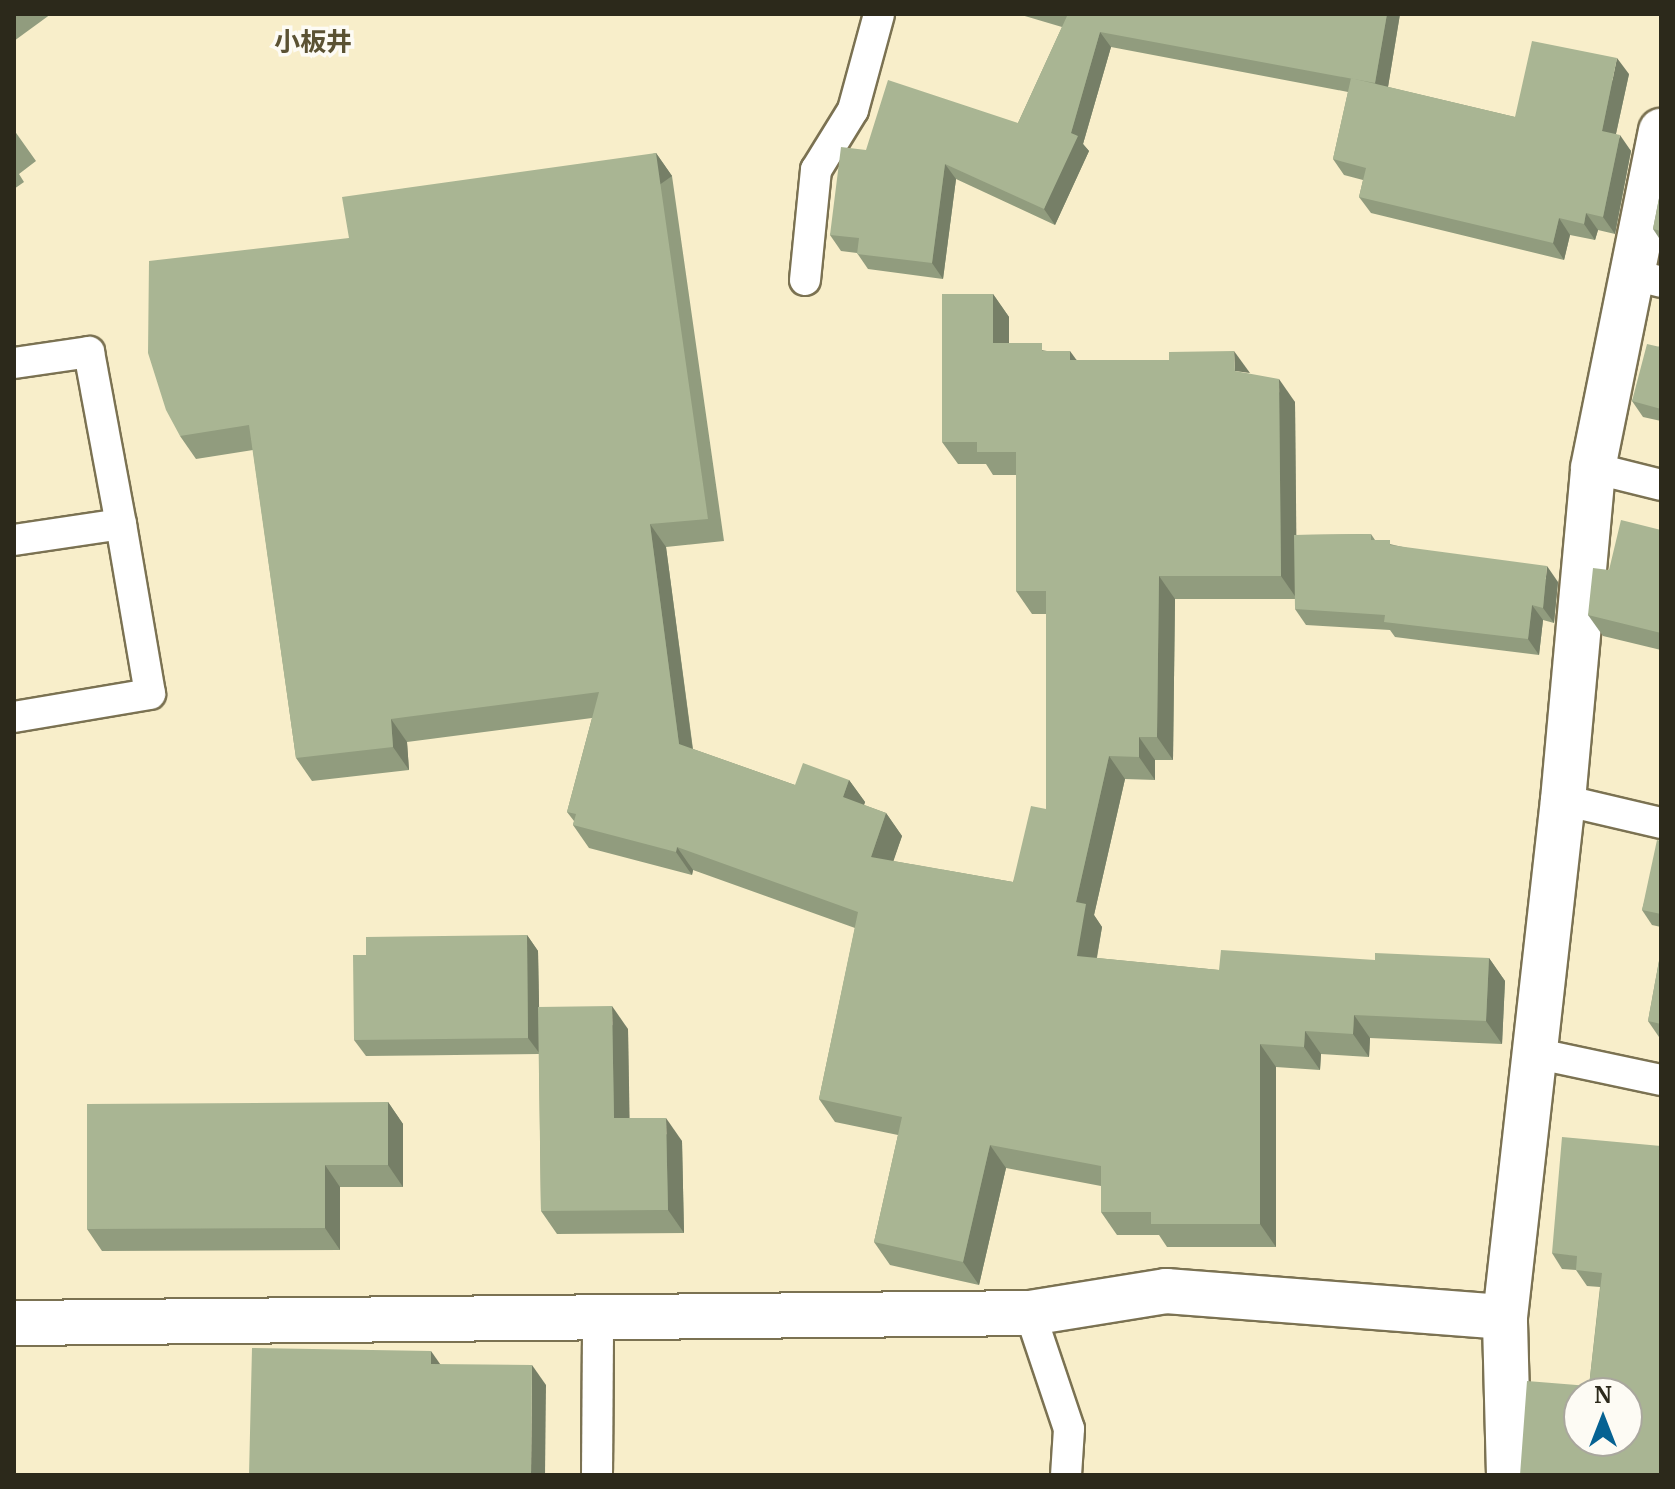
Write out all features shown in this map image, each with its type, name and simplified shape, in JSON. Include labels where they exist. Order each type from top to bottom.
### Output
[{"type":"street","points":[[1509,1475],[1505,1317],[1563,800],[1593,468],[1645,278],[1661,131]]},
{"type":"street","points":[[14,1323],[1030,1313],[1166,1291],[1505,1317]]},
{"type":"lane","points":[[805,280],[816,170],[853,110],[879,14]]},
{"type":"lane","points":[[14,363],[89,352],[150,694],[14,717]]},
{"type":"lane","points":[[1593,468],[1661,485]]},
{"type":"lane","points":[[14,540],[121,524]]},
{"type":"lane","points":[[1563,800],[1661,823]]},
{"type":"lane","points":[[1534,1053],[1661,1080]]},
{"type":"lane","points":[[1030,1313],[1069,1429],[1066,1475]]},
{"type":"lane","points":[[597,1475],[598,1317]]},
{"type":"building","points":[[1061,14],[1387,14],[1375,83],[1100,32],[1071,133],[1078,136],[1044,209],[945,164],[932,263],[857,254],[859,238],[830,235],[841,147],[866,150],[888,80],[1018,123],[1067,16]]},
{"type":"building","points":[[1532,41],[1617,58],[1602,131],[1620,135],[1603,217],[1586,213],[1584,224],[1559,218],[1553,243],[1359,197],[1366,168],[1333,159],[1351,78],[1515,117]]},
{"type":"building","points":[[656,153],[708,519],[650,524],[679,744],[795,785],[803,763],[849,780],[843,797],[886,813],[871,857],[1013,882],[1031,806],[1046,809],[1046,591],[1016,591],[1016,452],[977,452],[977,442],[942,442],[942,294],[993,294],[993,343],[1042,343],[1042,351],[1070,351],[1070,360],[1169,360],[1169,352],[1234,351],[1235,371],[1279,379],[1281,576],[1159,576],[1157,737],[1139,737],[1139,757],[1109,756],[1076,902],[1086,904],[1077,956],[1219,970],[1221,950],[1375,960],[1375,953],[1489,958],[1486,1021],[1354,1015],[1353,1034],[1305,1031],[1304,1047],[1260,1044],[1260,1224],[1151,1224],[1151,1212],[1101,1212],[1101,1166],[990,1145],[963,1262],[874,1242],[902,1117],[819,1099],[858,912],[677,847],[676,852],[573,825],[576,814],[567,812],[599,692],[391,719],[393,747],[296,758],[249,425],[180,436],[166,410],[148,353],[149,261],[349,238],[342,197]]},
{"type":"building","points":[[1661,188],[1661,231],[1653,229]]},
{"type":"building","points":[[1661,342],[1661,409],[1632,401],[1647,344],[1660,347]]},
{"type":"building","points":[[1621,520],[1661,530],[1661,633],[1588,615],[1593,568],[1609,570]]},
{"type":"building","points":[[1371,534],[1371,540],[1390,540],[1390,545],[1547,566],[1543,608],[1532,605],[1528,639],[1384,622],[1385,615],[1295,609],[1294,535]]},
{"type":"building","points":[[1657,840],[1661,841],[1661,914],[1642,910]]},
{"type":"building","points":[[527,935],[528,1038],[354,1040],[353,955],[366,955],[366,937]]},
{"type":"building","points":[[1661,950],[1661,1024],[1648,1021]]},
{"type":"building","points":[[612,1006],[614,1118],[666,1118],[668,1210],[541,1211],[538,1007]]},
{"type":"building","points":[[388,1102],[388,1165],[325,1165],[325,1228],[87,1229],[87,1104]]},
{"type":"building","points":[[1562,1137],[1661,1146],[1661,1475],[1520,1475],[1527,1381],[1563,1384],[1563,1457],[1643,1457],[1643,1377],[1590,1377],[1602,1273],[1576,1270],[1577,1256],[1552,1253]]},
{"type":"building","points":[[252,1348],[431,1351],[431,1364],[532,1365],[531,1475],[249,1475]]},
{"type":"district","name":"小板井","points":[[313,42]]}]
